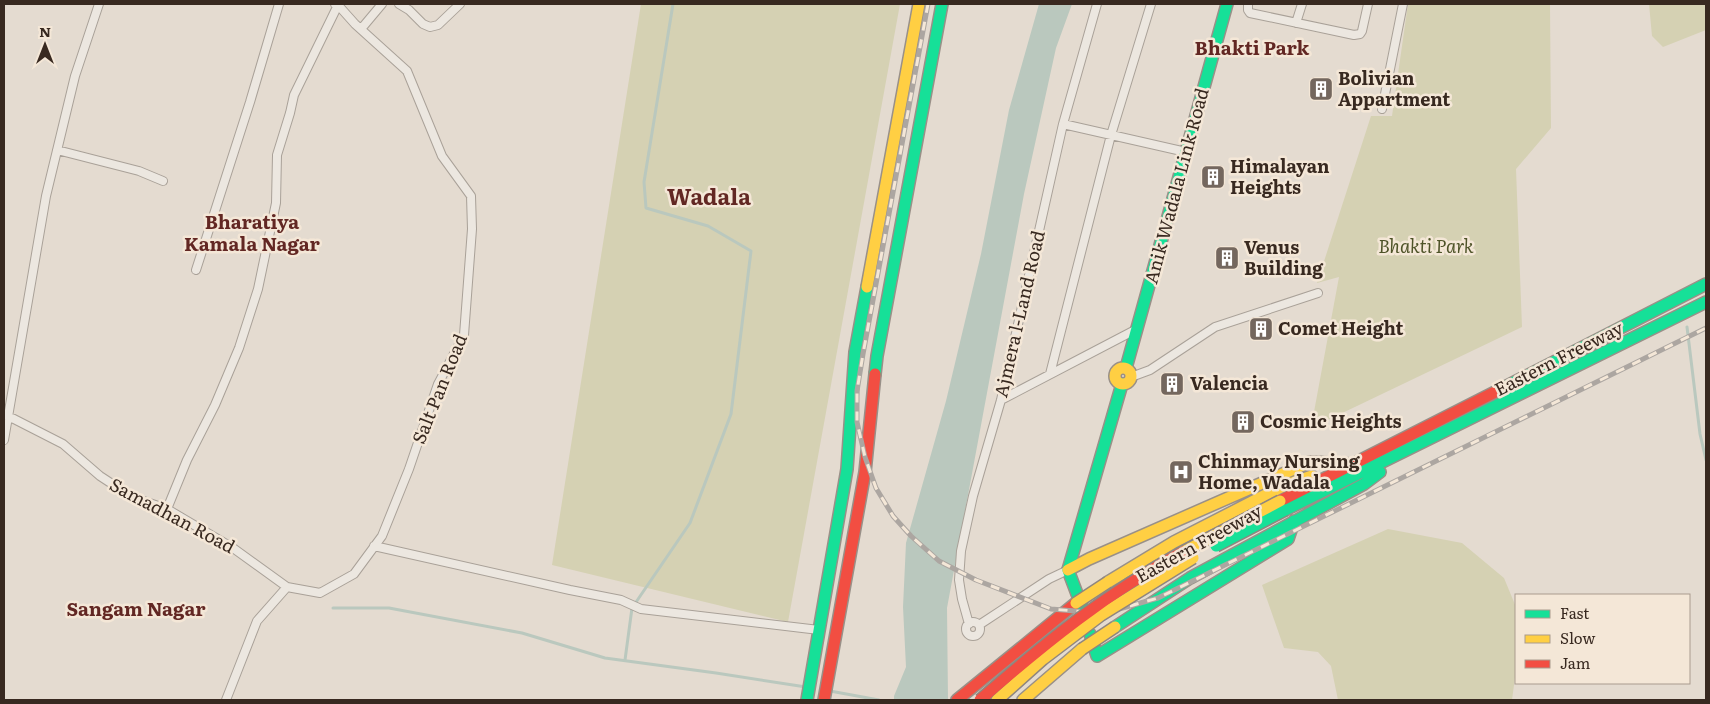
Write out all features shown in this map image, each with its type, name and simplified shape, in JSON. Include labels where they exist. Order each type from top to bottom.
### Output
[{"type":"main road","points":[[807,699],[846,469],[855,352],[919,4]]},
{"type":"main road","points":[[824,700],[865,472],[877,356],[942,4]]},
{"type":"main road","name":"Anik Wadala Link Road","points":[[1068,570],[1126,376],[1137,329],[1227,4]]},
{"type":"main road","name":"Eastern Freeway","points":[[997,700],[1044,659],[1101,615],[1185,561],[1353,464],[1706,284]]},
{"type":"main road","name":"Eastern Freeway","points":[[980,700],[1038,649],[1096,605],[1177,555],[1407,451],[1706,302]]},
{"type":"main road","points":[[1023,700],[1082,650],[1190,578],[1364,484],[1407,451]]},
{"type":"main road","points":[[1294,522],[1288,539],[1097,656],[1068,570],[1089,558],[1310,462],[1353,464]]},
{"type":"main road","points":[[846,469],[865,472]]},
{"type":"main road","points":[[958,700],[1076,603],[1166,547],[1283,486],[1307,477],[1342,470]]},
{"type":"main road","points":[[834,543],[852,545]]},
{"type":"street","points":[[4,440],[6,416],[46,196],[75,76],[99,4]]},
{"type":"street","points":[[196,270],[250,102],[279,4]]},
{"type":"street","points":[[167,509],[187,460],[215,405],[239,348],[258,289],[276,203],[277,155],[294,95],[336,4]]},
{"type":"street","name":"Salt Pan Road","points":[[288,587],[320,593],[354,574],[382,536],[409,469],[438,384],[464,335],[472,229],[471,196],[442,156],[407,71],[336,4]]},
{"type":"street","points":[[361,29],[382,4]]},
{"type":"street","points":[[399,4],[409,10],[423,24],[430,27],[438,25],[460,4]]},
{"type":"street","name":"Ajmera l-Land Road","points":[[969,624],[959,580],[961,550],[973,496],[1001,400],[1063,124],[1097,4]]},
{"type":"street","points":[[1050,374],[1111,135],[1151,4]]},
{"type":"street","points":[[1248,4],[1250,13],[1357,35],[1362,31],[1368,4]]},
{"type":"street","points":[[1296,23],[1302,4]]},
{"type":"street","points":[[1382,109],[1403,4]]},
{"type":"street","points":[[1063,124],[1186,152]]},
{"type":"street","points":[[57,150],[139,171],[163,181]]},
{"type":"street","points":[[1126,376],[1150,370],[1215,326],[1318,293]]},
{"type":"street","points":[[1001,400],[1137,329]]},
{"type":"street","name":"Samadhan Road","points":[[6,416],[63,444],[100,476],[132,497],[167,509],[233,548],[288,587]]},
{"type":"street","points":[[374,546],[621,600],[641,609],[819,630]]},
{"type":"street","points":[[979,626],[1049,579],[1068,570]]},
{"type":"street","points":[[226,700],[257,621],[288,587]]},
{"type":"street","points":[[975,623],[979,626],[978,634],[972,636],[967,632],[966,628],[969,624],[975,623]]},
{"type":"green space","points":[[641,4],[900,4],[788,622],[552,565]]},
{"type":"green space","name":"Bhakti Park","points":[[1408,4],[1550,4],[1551,128],[1516,169],[1522,327],[1311,428],[1339,277],[1317,283],[1371,116],[1392,116]]},
{"type":"green space","points":[[1649,4],[1706,4],[1706,30],[1663,47],[1652,36]]},
{"type":"green space","points":[[1388,529],[1462,543],[1504,578],[1515,605],[1515,678],[1512,700],[1338,700],[1331,666],[1318,652],[1284,648],[1262,585]]},
{"type":"shaded area","points":[[1039,4],[1072,4],[1056,48],[1024,194],[947,608],[948,700],[894,700],[906,667],[903,607],[906,543],[946,401],[981,254],[1009,110]]},
{"type":"waterway","points":[[625,660],[632,608],[690,523],[731,414],[751,251],[708,226],[646,208],[644,182],[673,4]]},
{"type":"waterway","points":[[1687,327],[1700,434],[1706,460]]},
{"type":"waterway","points":[[333,608],[389,608],[522,633],[605,658],[806,687]]},
{"type":"waterway","points":[[830,691],[879,700]]},
{"type":"railway","points":[[928,4],[863,354],[857,391],[857,422],[865,457],[876,488],[893,516],[911,536],[939,561],[976,580],[1051,609],[1087,612],[1119,609],[1158,598],[1706,328]]},
{"type":"traffic: fast","points":[[875,374],[942,4]]},
{"type":"traffic: fast","points":[[1126,368],[1227,4]]},
{"type":"traffic: fast","points":[[1505,387],[1706,284]]},
{"type":"traffic: fast","points":[[807,700],[847,469],[855,352],[867,287]]},
{"type":"traffic: fast","points":[[1285,510],[1706,302]]},
{"type":"traffic: fast","points":[[1082,607],[1068,570],[1122,384]]},
{"type":"traffic: fast","points":[[1115,627],[1190,578],[1364,484],[1380,472]]},
{"type":"traffic: fast","points":[[1216,546],[1285,510]]},
{"type":"traffic: fast","points":[[1090,634],[1097,656],[1288,539],[1294,521]]},
{"type":"traffic: slow","points":[[867,287],[919,4]]},
{"type":"traffic: slow","points":[[1123,368],[1129,370],[1131,376],[1129,382],[1123,384],[1117,382],[1115,376],[1117,370],[1123,368]]},
{"type":"traffic: slow","points":[[1068,570],[1310,462],[1351,464]]},
{"type":"traffic: slow","points":[[1108,582],[1174,542],[1283,486],[1312,476]]},
{"type":"traffic: slow","points":[[1183,552],[1280,501]]},
{"type":"traffic: slow","points":[[997,700],[1043,659],[1101,615],[1193,558]]},
{"type":"traffic: slow","points":[[1076,603],[1108,582]]},
{"type":"traffic: slow","points":[[1082,649],[1115,627]]},
{"type":"traffic: slow","points":[[1023,700],[1082,649]]},
{"type":"traffic: jam","points":[[824,700],[865,472],[875,374]]},
{"type":"traffic: jam","points":[[1280,501],[1505,387]]},
{"type":"traffic: jam","points":[[980,700],[1077,620],[1128,584],[1183,552]]},
{"type":"traffic: jam","points":[[957,700],[1076,603]]},
{"type":"place","name":"Bolivian Appartment","points":[[1321,89]]},
{"type":"place","name":"Himalayan Heights","points":[[1213,177]]},
{"type":"place","name":"Venus Building","points":[[1227,258]]},
{"type":"place","name":"Comet Height","points":[[1261,329]]},
{"type":"place","name":"Valencia","points":[[1172,384]]},
{"type":"place","name":"Cosmic Heights","points":[[1243,422]]},
{"type":"place","name":"Chinmay Nursing Home, Wadala","points":[[1181,472]]},
{"type":"district","name":"Bhakti Park","points":[[1252,48]]},
{"type":"district","name":"Wadala","points":[[709,197]]},
{"type":"district","name":"Bharatiya Kamala Nagar","points":[[252,233]]},
{"type":"district","name":"Sangam Nagar","points":[[136,609]]}]
